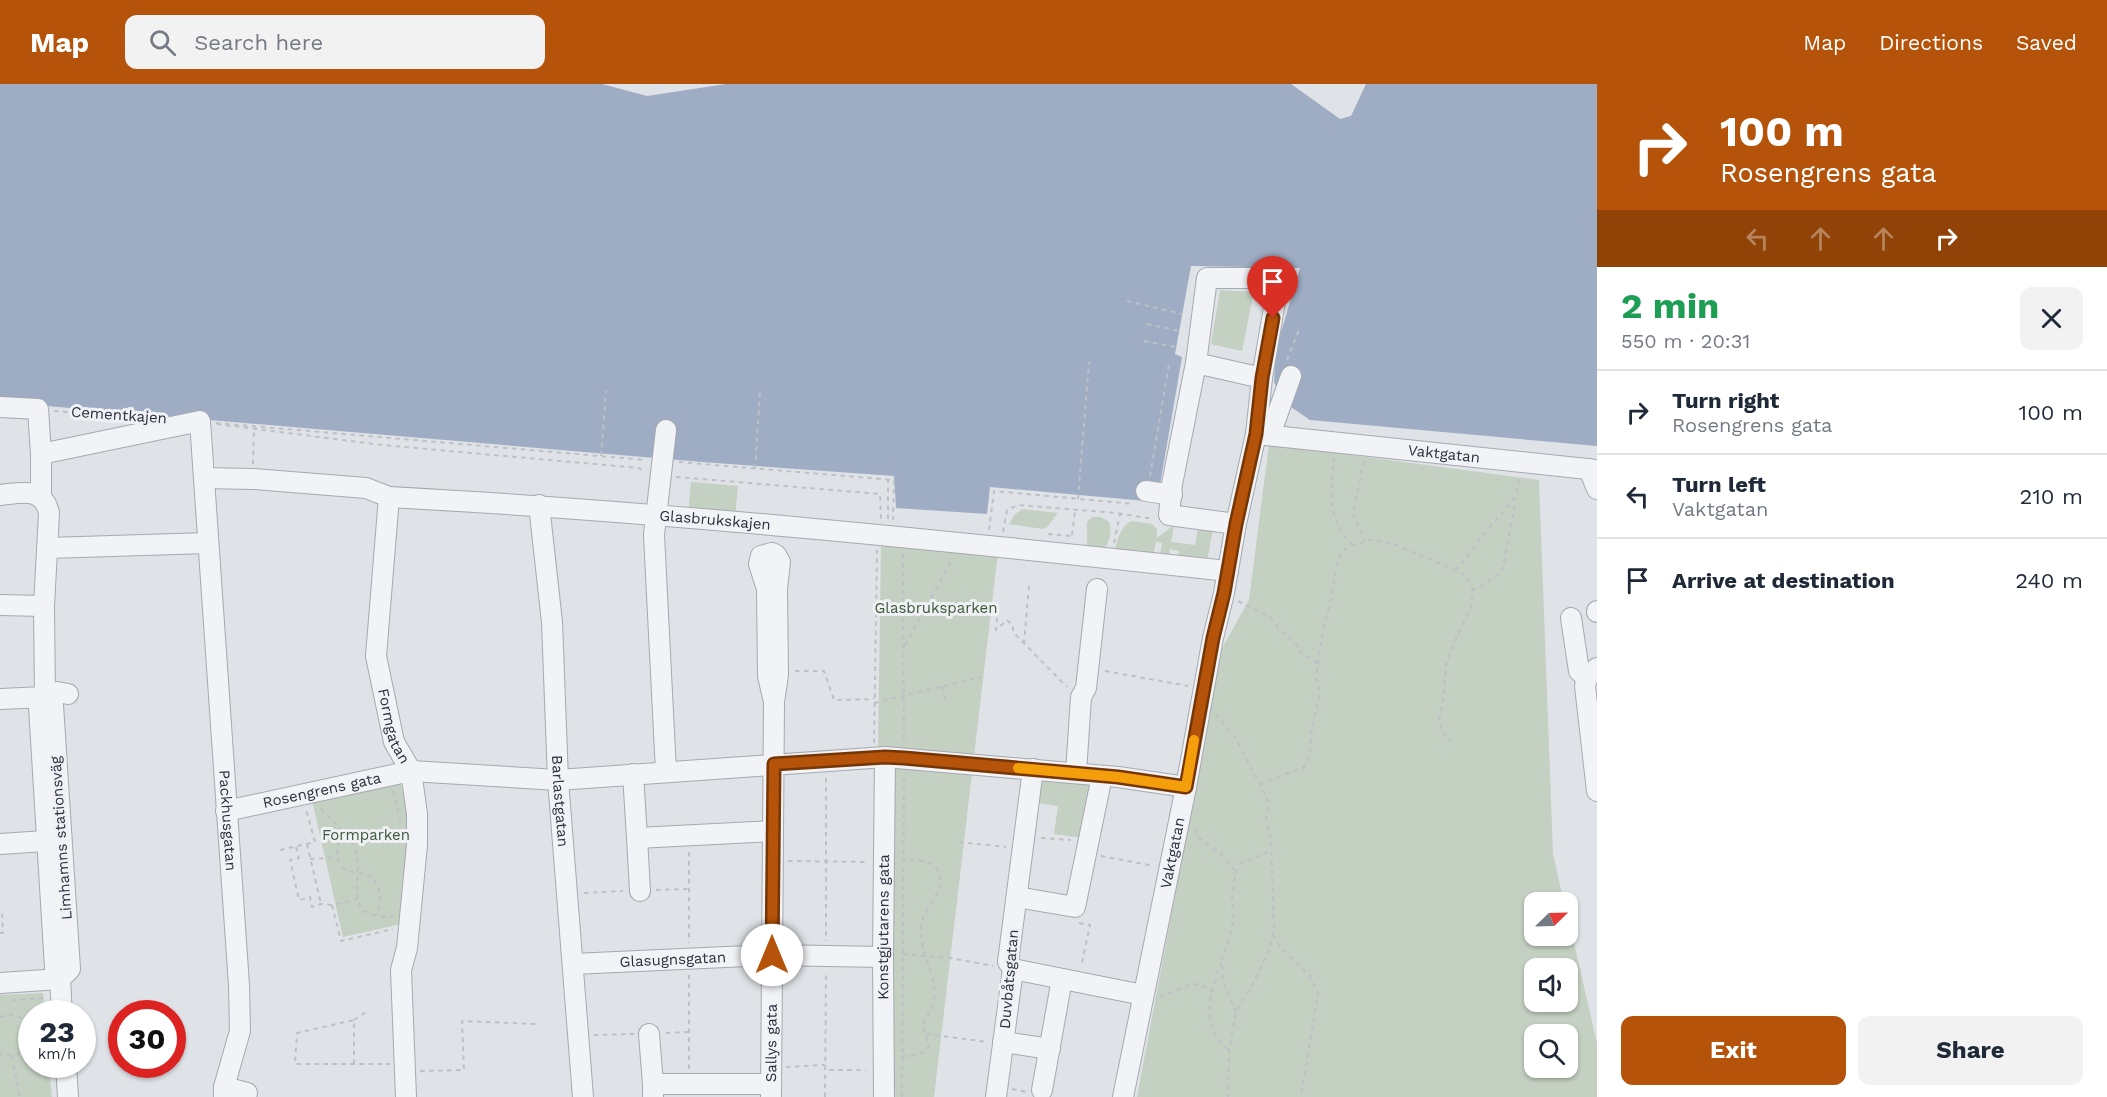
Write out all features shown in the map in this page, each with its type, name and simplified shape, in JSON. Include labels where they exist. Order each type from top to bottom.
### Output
[{"type":"street","name":"Vaktgatan","points":[[1123,1097],[1186,787],[1200,702],[1236,524],[1263,435],[1262,378],[1279,278],[1207,278],[1196,363]]},
{"type":"street","points":[[1170,506],[1196,363],[1262,378]]},
{"type":"street","points":[[1263,435],[1288,372]]},
{"type":"street","points":[[0,407],[38,410],[41,497],[28,493],[0,495]]},
{"type":"street","points":[[200,422],[204,478]]},
{"type":"street","name":"Cementkajen","points":[[41,454],[200,422]]},
{"type":"street","points":[[666,430],[654,535],[666,772]]},
{"type":"street","name":"Vaktgatan","points":[[1263,435],[1593,470]]},
{"type":"street","points":[[1593,470],[1597,489]]},
{"type":"street","name":"Glasbrukskajen","points":[[204,478],[253,479],[366,488],[388,497],[539,505],[888,534],[961,544],[995,540],[1068,555],[1228,571]]},
{"type":"street","name":"Packhusgatan","points":[[204,478],[240,1031],[224,1092]]},
{"type":"street","points":[[1144,492],[1170,506],[1236,524]]},
{"type":"street","name":"Limhamns stationsväg","points":[[41,497],[45,500],[49,513],[45,606],[45,697],[39,707],[60,811],[54,841],[55,968],[61,997]]},
{"type":"street","name":"Formgatan","points":[[388,497],[376,656],[394,742],[411,771],[417,814],[417,845],[403,920],[407,948],[401,970],[406,1097]]},
{"type":"street","name":"Barlastgatan","points":[[539,505],[552,622],[558,780],[584,1097]]},
{"type":"street","points":[[48,548],[208,543]]},
{"type":"street","name":"Sallys gata","points":[[771,1083],[774,702],[778,671],[777,588],[780,562],[772,553],[761,556],[759,564],[767,589],[768,676],[774,702]]},
{"type":"street","points":[[1076,774],[1082,697],[1086,688],[1097,589]]},
{"type":"street","points":[[0,604],[45,606]]},
{"type":"street","points":[[1571,618],[1579,671],[1592,673],[1585,686],[1597,791]]},
{"type":"street","points":[[0,699],[45,697],[57,692],[68,694]]},
{"type":"street","name":"Rosengrens gata","points":[[226,811],[411,771],[558,780],[879,757],[1102,776],[1186,787]]},
{"type":"street","name":"Konstgjutarens gata","points":[[879,757],[883,862],[884,1097]]},
{"type":"street","name":"Duvbåtsgatan","points":[[997,1091],[1013,969],[1008,962],[1033,770]]},
{"type":"street","points":[[633,774],[639,891]]},
{"type":"street","points":[[1017,897],[1075,907],[1102,776]]},
{"type":"street","points":[[637,838],[773,831]]},
{"type":"street","points":[[0,844],[54,841]]},
{"type":"street","name":"Glasugnsgatan","points":[[573,964],[772,955],[883,957]]},
{"type":"street","points":[[1013,969],[1143,995]]},
{"type":"street","points":[[1042,1090],[1050,1049],[1070,981]]},
{"type":"street","points":[[0,983],[61,997]]},
{"type":"street","points":[[649,1034],[653,1091],[771,1083]]},
{"type":"street","points":[[1003,1043],[1050,1049]]},
{"type":"street","points":[[67,1078],[68,1097]]},
{"type":"street","points":[[224,1092],[247,1093]]},
{"type":"path","points":[[1127,301],[1182,314]]},
{"type":"path","points":[[1147,324],[1179,331]]},
{"type":"path","points":[[1288,372],[1300,327]]},
{"type":"path","points":[[1144,340],[1176,347]]},
{"type":"path","points":[[1078,499],[1089,362]]},
{"type":"path","points":[[995,540],[994,491],[1078,499],[1144,492],[1169,364]]},
{"type":"path","points":[[601,456],[606,391]]},
{"type":"path","points":[[755,469],[760,392]]},
{"type":"path","name":"Cementkajen","points":[[38,410],[142,417]]},
{"type":"path","points":[[200,422],[894,480],[874,701],[879,757]]},
{"type":"path","points":[[200,422],[382,445],[642,468]]},
{"type":"path","points":[[253,479],[254,430]]},
{"type":"path","points":[[1335,442],[1331,505],[1344,537],[1353,544]]},
{"type":"path","points":[[1365,542],[1353,514],[1362,478],[1366,445]]},
{"type":"path","points":[[1472,591],[1500,574],[1503,568],[1522,461]]},
{"type":"path","points":[[681,477],[880,494],[904,648],[902,1097]]},
{"type":"path","points":[[888,480],[888,534]]},
{"type":"path","points":[[1455,570],[1472,552],[1494,522],[1509,508],[1518,492]]},
{"type":"path","points":[[995,540],[1007,510],[1018,505],[1147,518],[1170,506]]},
{"type":"path","points":[[1068,555],[1075,511]]},
{"type":"path","points":[[1111,559],[1120,514]]},
{"type":"path","points":[[1260,784],[1304,767],[1310,753],[1312,726],[1320,693],[1316,678],[1322,635],[1337,562],[1343,551],[1353,544],[1391,543],[1466,576],[1472,591],[1472,605],[1446,665],[1439,721],[1442,731],[1451,742]]},
{"type":"path","points":[[904,648],[961,544]]},
{"type":"path","points":[[1024,644],[1029,585]]},
{"type":"path","points":[[1223,597],[1239,601],[1270,617],[1279,629],[1297,645],[1300,652],[1319,664]]},
{"type":"path","points":[[997,618],[996,630],[1007,620],[1013,626],[1013,632],[1024,644],[1073,694],[1082,697]]},
{"type":"path","points":[[1088,668],[1193,687],[1200,702],[1221,718],[1236,739],[1260,784],[1268,806],[1266,820],[1271,839],[1274,911],[1272,935],[1264,961],[1236,1012],[1229,1050],[1228,1097]]},
{"type":"path","points":[[778,671],[824,671],[834,699],[874,701],[981,677]]},
{"type":"path","points":[[942,687],[946,704]]},
{"type":"path","points":[[825,1097],[826,760]]},
{"type":"path","points":[[389,776],[402,830]]},
{"type":"path","points":[[308,793],[328,817],[346,833],[356,853],[358,899],[362,910],[403,920]]},
{"type":"path","points":[[280,850],[315,842],[308,793]]},
{"type":"path","points":[[1181,811],[1193,824],[1199,838],[1220,853],[1236,872]]},
{"type":"path","points":[[346,833],[338,843],[337,855],[344,868],[373,877],[381,894],[376,915]]},
{"type":"path","points":[[959,842],[1025,843],[1087,848],[1157,867]]},
{"type":"path","points":[[307,844],[321,904]]},
{"type":"path","points":[[296,847],[299,858],[290,860],[299,900],[310,897],[312,907],[358,899]]},
{"type":"path","points":[[1229,1050],[1215,1036],[1210,1018],[1212,992],[1233,921],[1232,897],[1236,872],[1240,864],[1270,851]]},
{"type":"path","points":[[310,859],[337,855]]},
{"type":"path","points":[[902,1056],[916,1056],[926,1052],[929,1046],[922,1025],[933,1007],[935,997],[934,986],[924,956],[921,927],[923,915],[940,890],[941,878],[937,868],[926,862],[904,860]]},
{"type":"path","points":[[773,861],[883,862]]},
{"type":"path","points":[[332,905],[341,941],[403,920]]},
{"type":"path","points":[[1070,981],[1089,925],[1076,922],[1073,918],[1075,907]]},
{"type":"path","points":[[0,933],[3,933],[2,911]]},
{"type":"path","points":[[1272,935],[1281,948],[1310,976],[1318,994],[1301,1097]]},
{"type":"path","points":[[883,957],[903,954],[950,958],[1013,969]]},
{"type":"path","points":[[1222,958],[1223,982],[1236,1012]]},
{"type":"path","points":[[1143,995],[1150,998],[1159,997],[1190,985],[1200,984],[1212,992]]},
{"type":"path","points":[[11,1000],[61,997]]},
{"type":"path","points":[[366,1012],[354,1020],[297,1033],[295,1064],[354,1064],[464,1070],[462,1022],[536,1024]]},
{"type":"path","points":[[0,1017],[6,1015],[18,1017]]},
{"type":"path","points":[[354,1020],[354,1064]]},
{"type":"path","points":[[926,1034],[1003,1043]]},
{"type":"path","points":[[0,1054],[12,1056],[18,1054]]},
{"type":"path","points":[[12,1056],[20,1097]]},
{"type":"path","points":[[771,1083],[824,1065]]},
{"type":"path","points":[[824,1065],[831,1070],[884,1068]]},
{"type":"path","points":[[997,1091],[1034,1093],[1042,1090]]},
{"type":"green space","points":[[1220,290],[1254,292],[1242,351],[1211,344]]},
{"type":"green space","points":[[1269,444],[1539,480],[1553,854],[1562,892],[1524,892],[1524,946],[1575,946],[1577,958],[1524,958],[1524,1012],[1578,1012],[1578,960],[1597,1043],[1597,1097],[1137,1097],[1221,650],[1249,600]]},
{"type":"green space","points":[[691,482],[738,486],[735,519],[688,514]]},
{"type":"green space","points":[[1023,509],[1058,513],[1043,529],[1009,524],[1015,514]]},
{"type":"green space","points":[[1092,517],[1101,517],[1109,522],[1110,537],[1103,550],[1087,550],[1087,522]]},
{"type":"green space","points":[[1132,521],[1152,524],[1157,529],[1157,538],[1174,525],[1171,542],[1195,545],[1198,528],[1213,528],[1207,562],[1178,558],[1179,551],[1170,549],[1169,557],[1160,555],[1162,543],[1156,542],[1153,556],[1114,553],[1122,530]]},
{"type":"green space","name":"Glasbruksparken","points":[[881,545],[998,552],[934,1097],[890,1097],[890,748],[878,747]]},
{"type":"green space","name":"Formparken","points":[[400,780],[410,822],[406,923],[343,937],[312,800]]},
{"type":"green space","points":[[1040,780],[1093,785],[1083,838],[1054,834],[1058,806],[1038,803]]},
{"type":"green space","points":[[43,993],[44,1000],[18,1000],[18,1078],[50,1078],[52,1097],[0,1097],[0,995]]},
{"type":"water","points":[[0,84],[602,84],[647,96],[726,84],[1291,84],[1340,119],[1351,116],[1366,84],[1597,84],[1597,446],[1310,420],[1285,403],[1274,382],[1276,349],[1300,268],[1191,266],[1175,354],[1182,357],[1157,502],[990,487],[987,514],[896,508],[894,476],[702,462],[0,402]]},
{"type":"slow traffic","points":[[1018,768],[1118,777],[1186,787],[1194,740]]},
{"type":"route","points":[[772,955],[774,764],[885,757],[904,758],[1118,777],[1186,787],[1200,702],[1256,434],[1262,378],[1273,318]]}]
